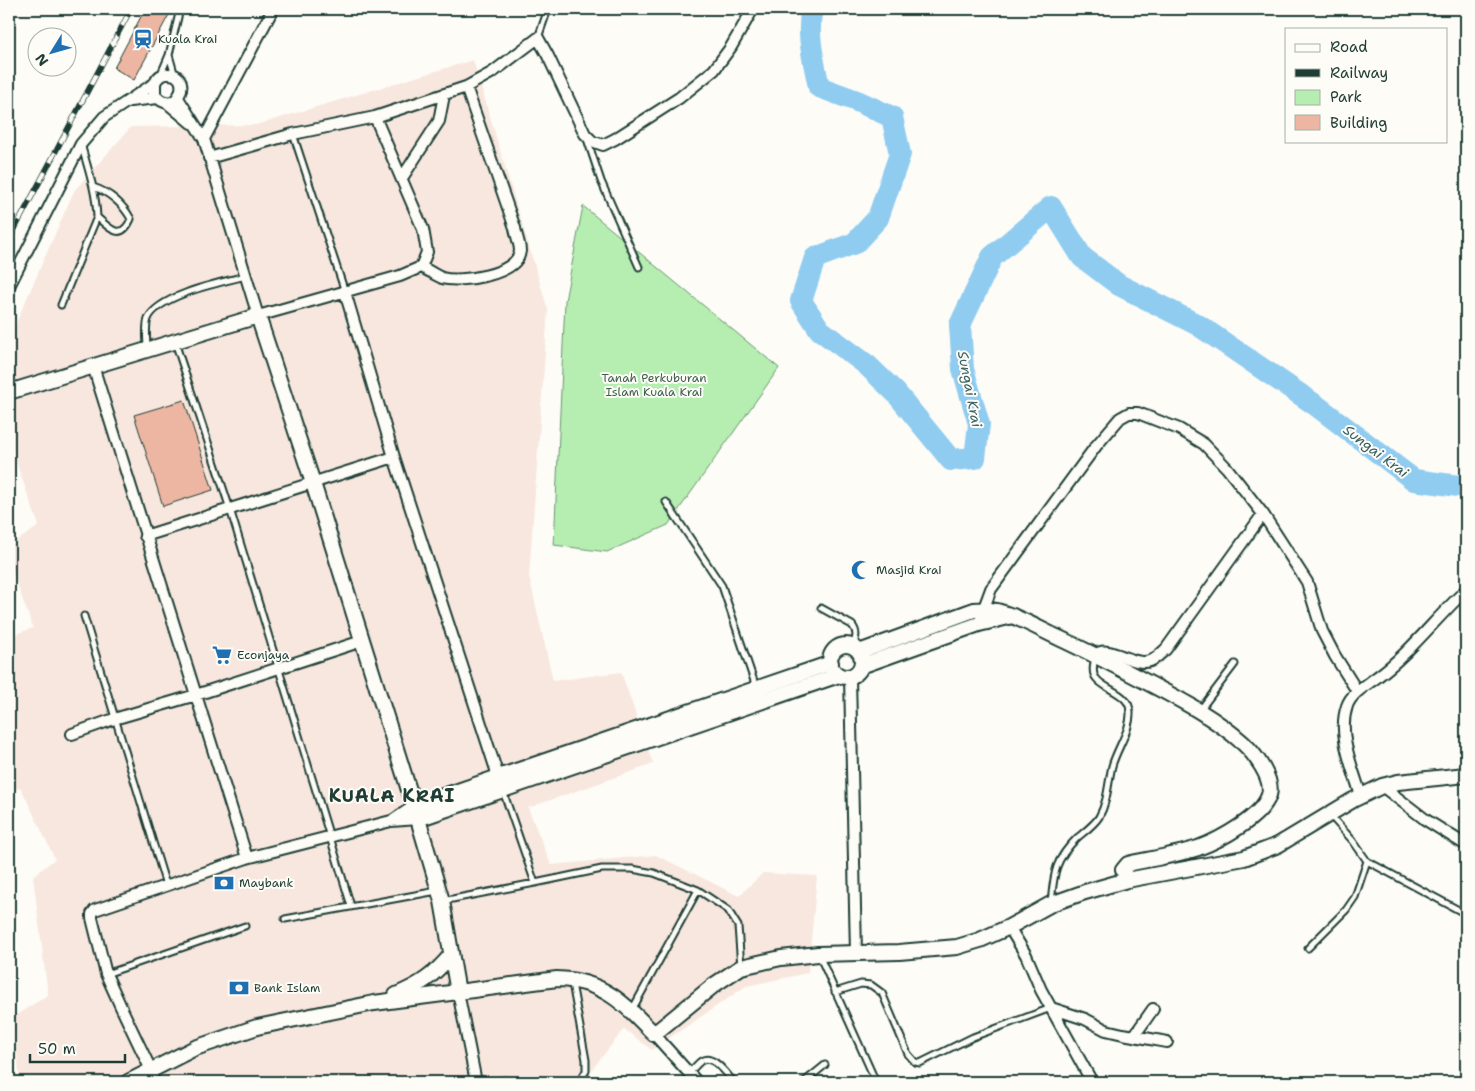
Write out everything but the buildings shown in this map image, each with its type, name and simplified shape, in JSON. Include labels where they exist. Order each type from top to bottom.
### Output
[{"type":"street","points":[[204,139],[273,9]]},
{"type":"street","points":[[209,158],[293,134],[375,117],[466,88],[493,72],[538,38],[585,134],[592,141],[603,145],[679,98],[714,70],[731,47],[753,9]]},
{"type":"street","points":[[9,286],[81,144],[104,117],[157,80],[167,74],[175,76],[181,82],[182,90],[175,101],[129,101]]},
{"type":"street","points":[[157,80],[154,91],[162,100],[198,128]]},
{"type":"street","points":[[421,267],[441,278],[458,280],[501,272],[515,264],[520,251],[515,228],[466,88]]},
{"type":"street","points":[[402,178],[439,122],[444,95]]},
{"type":"street","points":[[178,98],[204,139],[258,316],[313,483],[416,813],[440,896],[476,1082]]},
{"type":"street","points":[[9,392],[258,316],[400,276],[421,267],[427,252],[423,229],[375,117]]},
{"type":"street","points":[[345,292],[394,457],[500,784]]},
{"type":"street","points":[[93,366],[247,858]]},
{"type":"street","points":[[979,624],[992,589],[1096,446],[1120,418],[1129,413],[1138,413],[1179,429],[1204,444],[1228,468],[1263,514],[1307,582],[1322,630],[1335,656],[1357,691]]},
{"type":"street","points":[[145,536],[394,457]]},
{"type":"street","points":[[1095,655],[1104,650],[1127,659],[1142,662],[1150,661],[1157,657],[1166,649],[1263,514]]},
{"type":"street","points":[[1361,796],[1348,753],[1344,729],[1347,706],[1357,691],[1387,670],[1464,591]]},
{"type":"street","points":[[858,655],[974,610],[997,610],[1095,655],[1200,710],[1244,744],[1260,763],[1269,780],[1270,793],[1264,806],[1250,820],[1209,844],[1125,866],[1124,874],[1127,880]]},
{"type":"street","points":[[845,676],[835,672],[831,663],[835,650],[844,645],[858,655],[1013,616]]},
{"type":"street","points":[[72,734],[362,641]]},
{"type":"street","points":[[500,784],[845,676],[855,675],[858,655]]},
{"type":"street","points":[[154,1076],[106,974],[92,918],[92,914],[99,908],[247,858],[416,813],[831,663]]},
{"type":"street","points":[[845,676],[856,953]]},
{"type":"street","points":[[654,1034],[714,985],[741,967],[781,958],[818,954],[898,952],[957,947],[980,940],[1009,927],[1051,904],[1127,880],[1244,858],[1278,844],[1328,814],[1382,786],[1398,782],[1466,774]]},
{"type":"street","points":[[1382,786],[1426,820],[1466,846]]},
{"type":"street","points":[[1009,927],[1026,955],[1041,990],[1092,1082]]},
{"type":"street","points":[[374,1003],[414,988],[437,972],[452,955]]},
{"type":"street","points":[[128,1082],[154,1076],[195,1048],[256,1026],[374,1003],[557,979],[583,982],[602,990],[632,1011],[697,1082]]},
{"type":"street","points":[[1051,1008],[1085,1019],[1106,1030],[1167,1042]]},
{"type":"street","points":[[1134,1036],[1153,1009]]},
{"type":"lane","points":[[157,80],[169,55],[180,9]]},
{"type":"lane","points":[[538,38],[548,9]]},
{"type":"lane","points":[[169,55],[175,76]]},
{"type":"lane","points":[[293,134],[345,292]]},
{"type":"lane","points":[[585,134],[601,181],[639,267]]},
{"type":"lane","points":[[61,305],[96,217],[93,187],[81,144]]},
{"type":"lane","points":[[93,187],[114,197],[127,211],[130,219],[127,227],[120,232],[112,231],[96,217]]},
{"type":"lane","points":[[147,350],[148,319],[156,309],[174,298],[246,276]]},
{"type":"lane","points":[[175,342],[230,509],[351,906]]},
{"type":"lane","points":[[666,502],[722,586],[761,702]]},
{"type":"lane","points":[[822,608],[852,625],[857,634],[858,655]]},
{"type":"lane","points":[[84,616],[166,885]]},
{"type":"lane","points":[[1051,904],[1054,872],[1060,856],[1098,819],[1106,800],[1112,765],[1127,728],[1130,711],[1127,702],[1118,693],[1096,679],[1093,673],[1095,655]]},
{"type":"lane","points":[[1200,710],[1235,664]]},
{"type":"lane","points":[[500,784],[535,883]]},
{"type":"lane","points":[[1328,814],[1353,841],[1367,861],[1466,914]]},
{"type":"lane","points":[[1308,948],[1346,910],[1355,897],[1367,861]]},
{"type":"lane","points":[[285,919],[351,906],[535,883],[602,868],[632,869],[654,873],[698,890],[728,910],[738,926],[741,967]]},
{"type":"lane","points":[[632,1011],[698,890]]},
{"type":"lane","points":[[106,974],[245,926]]},
{"type":"lane","points":[[818,954],[876,1082]]},
{"type":"lane","points":[[571,980],[586,1060],[586,1071],[579,1082]]},
{"type":"lane","points":[[835,992],[861,984],[871,985],[882,993],[908,1054],[915,1062],[920,1063],[973,1037],[1051,1008]]},
{"type":"lane","points":[[689,1073],[702,1060],[709,1059],[734,1082]]},
{"type":"lane","points":[[804,1082],[826,1065]]},
{"type":"lane","points":[[490,1082],[504,1080],[532,1082]]},
{"type":"shaded area","points":[[473,60],[548,310],[529,576],[553,681],[621,672],[653,764],[528,808],[551,865],[656,855],[739,896],[763,873],[817,876],[808,973],[746,986],[652,1050],[624,1029],[582,1082],[20,1082],[13,1017],[48,995],[33,876],[55,859],[21,788],[9,789],[9,636],[33,628],[9,562],[9,546],[39,526],[9,442],[9,339],[74,191],[131,127],[256,125]]},
{"type":"green space","name":"Tanah Perkuburan Islam Kuala Krai","points":[[583,206],[779,368],[668,525],[607,552],[554,545],[565,301]]},
{"type":"waterway","name":"Sungai Krai","points":[[812,9],[810,38],[819,87],[892,117],[900,154],[878,218],[855,243],[815,258],[801,301],[820,330],[867,365],[896,393],[951,460],[975,458],[979,424],[963,369],[960,325],[992,257],[1051,207],[1082,257],[1119,285],[1198,325],[1317,406],[1414,480],[1466,487]]},
{"type":"railway","points":[[9,240],[131,9]]},
{"type":"place","name":"Kuala Krai","points":[[143,39]]},
{"type":"place","name":"Masjid Krai","points":[[861,570]]},
{"type":"place","name":"Econjaya","points":[[222,655]]},
{"type":"place","name":"Maybank","points":[[224,883]]},
{"type":"place","name":"Bank Islam","points":[[239,988]]},
{"type":"district","name":"KUALA KRAI","points":[[392,796]]}]
